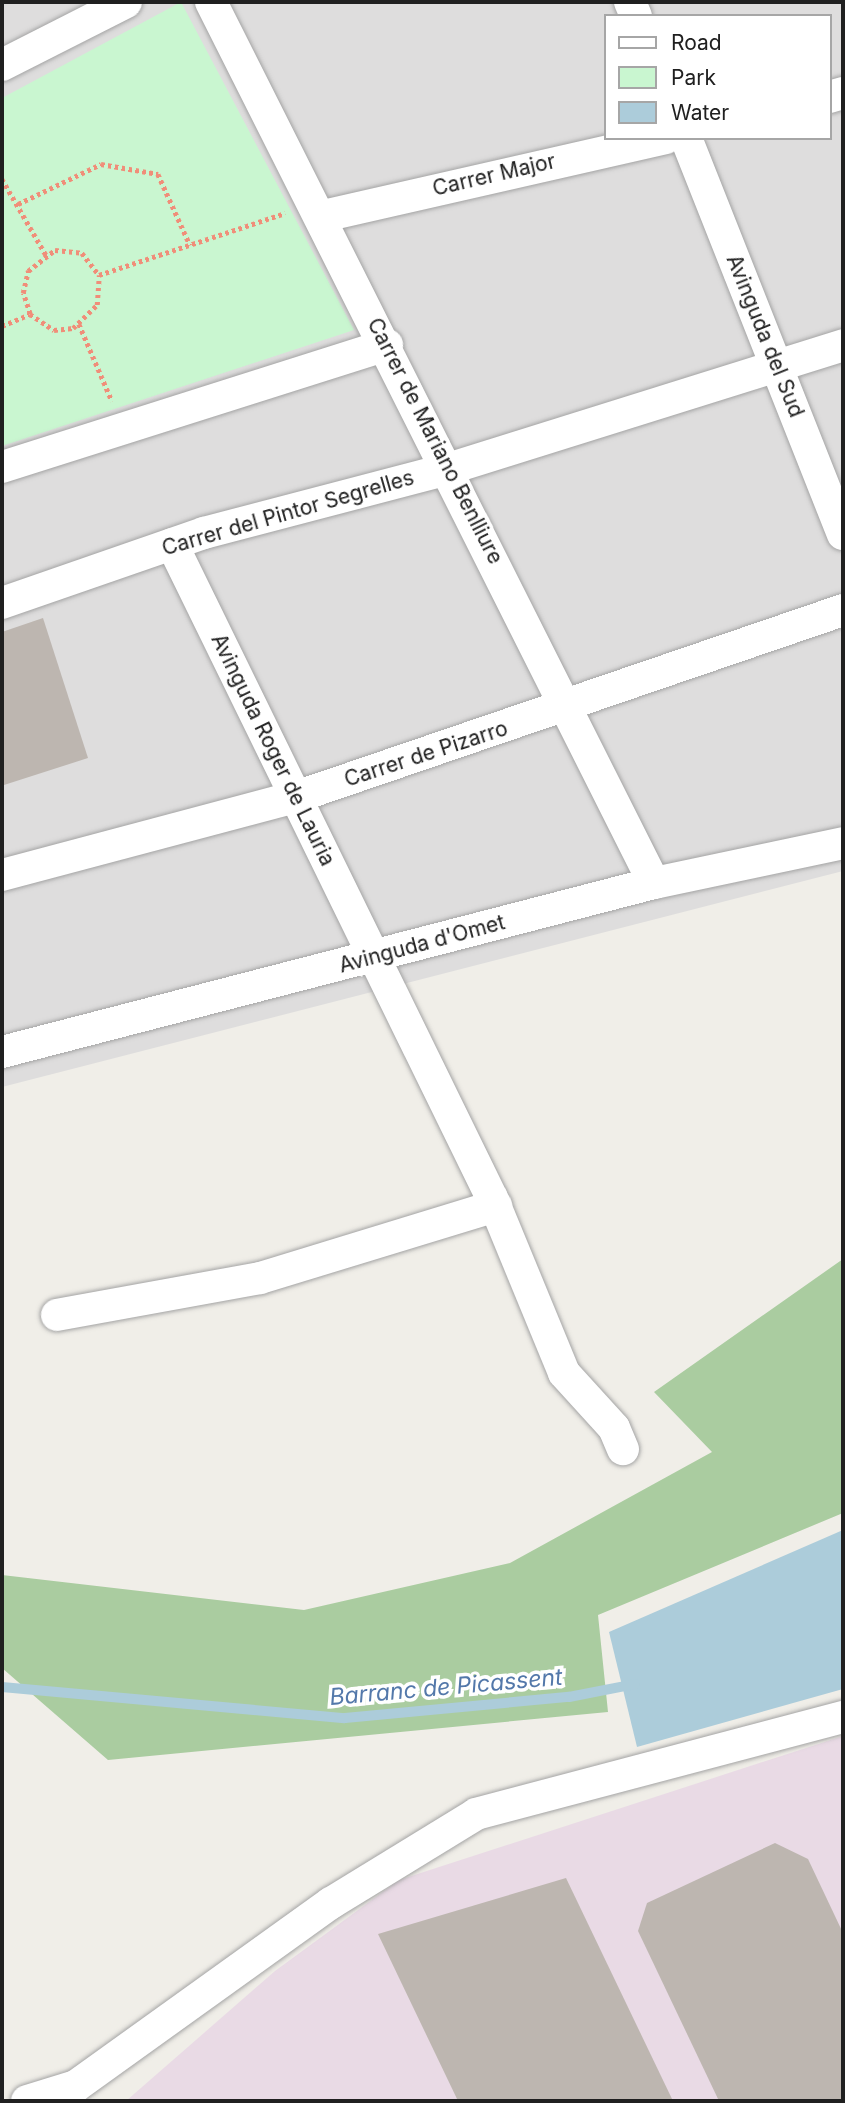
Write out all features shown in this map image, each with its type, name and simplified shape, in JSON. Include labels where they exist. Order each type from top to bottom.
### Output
[{"type":"street","points":[[2,65],[126,2]]},
{"type":"street","name":"Carrer de Mariano Benlliure","points":[[211,2],[319,209],[569,707],[654,883]]},
{"type":"street","name":"Carrer Major","points":[[319,209],[655,140]]},
{"type":"street","name":"Avinguda del Sud","points":[[687,140],[843,534]]},
{"type":"street","points":[[2,467],[387,345]]},
{"type":"street","name":"Carrer del Pintor Segrelles","points":[[2,603],[172,544],[448,469],[843,345]]},
{"type":"street","name":"Avinguda Roger de Lauria","points":[[172,544],[496,1206],[564,1373],[614,1428],[623,1449]]},
{"type":"street","name":"Carrer de Pizarro","points":[[2,875],[296,797],[569,707],[843,610]]},
{"type":"street","name":"Avinguda d'Omet","points":[[2,1050],[375,957],[654,883],[843,843]]},
{"type":"street","points":[[57,1315],[260,1278],[496,1206]]},
{"type":"street","points":[[27,2101],[76,2086],[331,1903],[476,1814],[843,1717]]},
{"type":"path","points":[[18,204],[101,164],[158,174],[190,245]]},
{"type":"path","points":[[2,179],[46,255]]},
{"type":"path","points":[[99,275],[190,245],[319,209]]},
{"type":"path","points":[[82,253],[99,275],[97,305],[79,324],[54,330],[30,314],[25,282],[46,255],[82,253]]},
{"type":"path","points":[[2,326],[30,314]]},
{"type":"path","points":[[79,324],[124,428]]},
{"type":"shaded area","points":[[2,2],[843,2],[843,871],[2,1087]]},
{"type":"shaded area","points":[[843,1736],[843,2101],[126,2101],[275,1971],[399,1880]]},
{"type":"green space","points":[[181,2],[354,330],[2,446],[2,98]]},
{"type":"green space","points":[[843,1259],[843,1513],[598,1615],[608,1712],[108,1760],[2,1668],[2,1575],[304,1610],[510,1563],[712,1452],[654,1392]]},
{"type":"water","points":[[843,1530],[843,1689],[637,1747],[609,1632]]},
{"type":"building","points":[[43,618],[88,758],[4,785],[2,632]]},
{"type":"building","points":[[775,1843],[808,1859],[843,1933],[843,2101],[719,2101],[638,1931],[647,1903]]},
{"type":"building","points":[[566,1878],[673,2101],[458,2101],[378,1934]]},
{"type":"waterway","name":"Barranc de Picassent","points":[[2,1687],[345,1718],[569,1697],[635,1684]]}]
